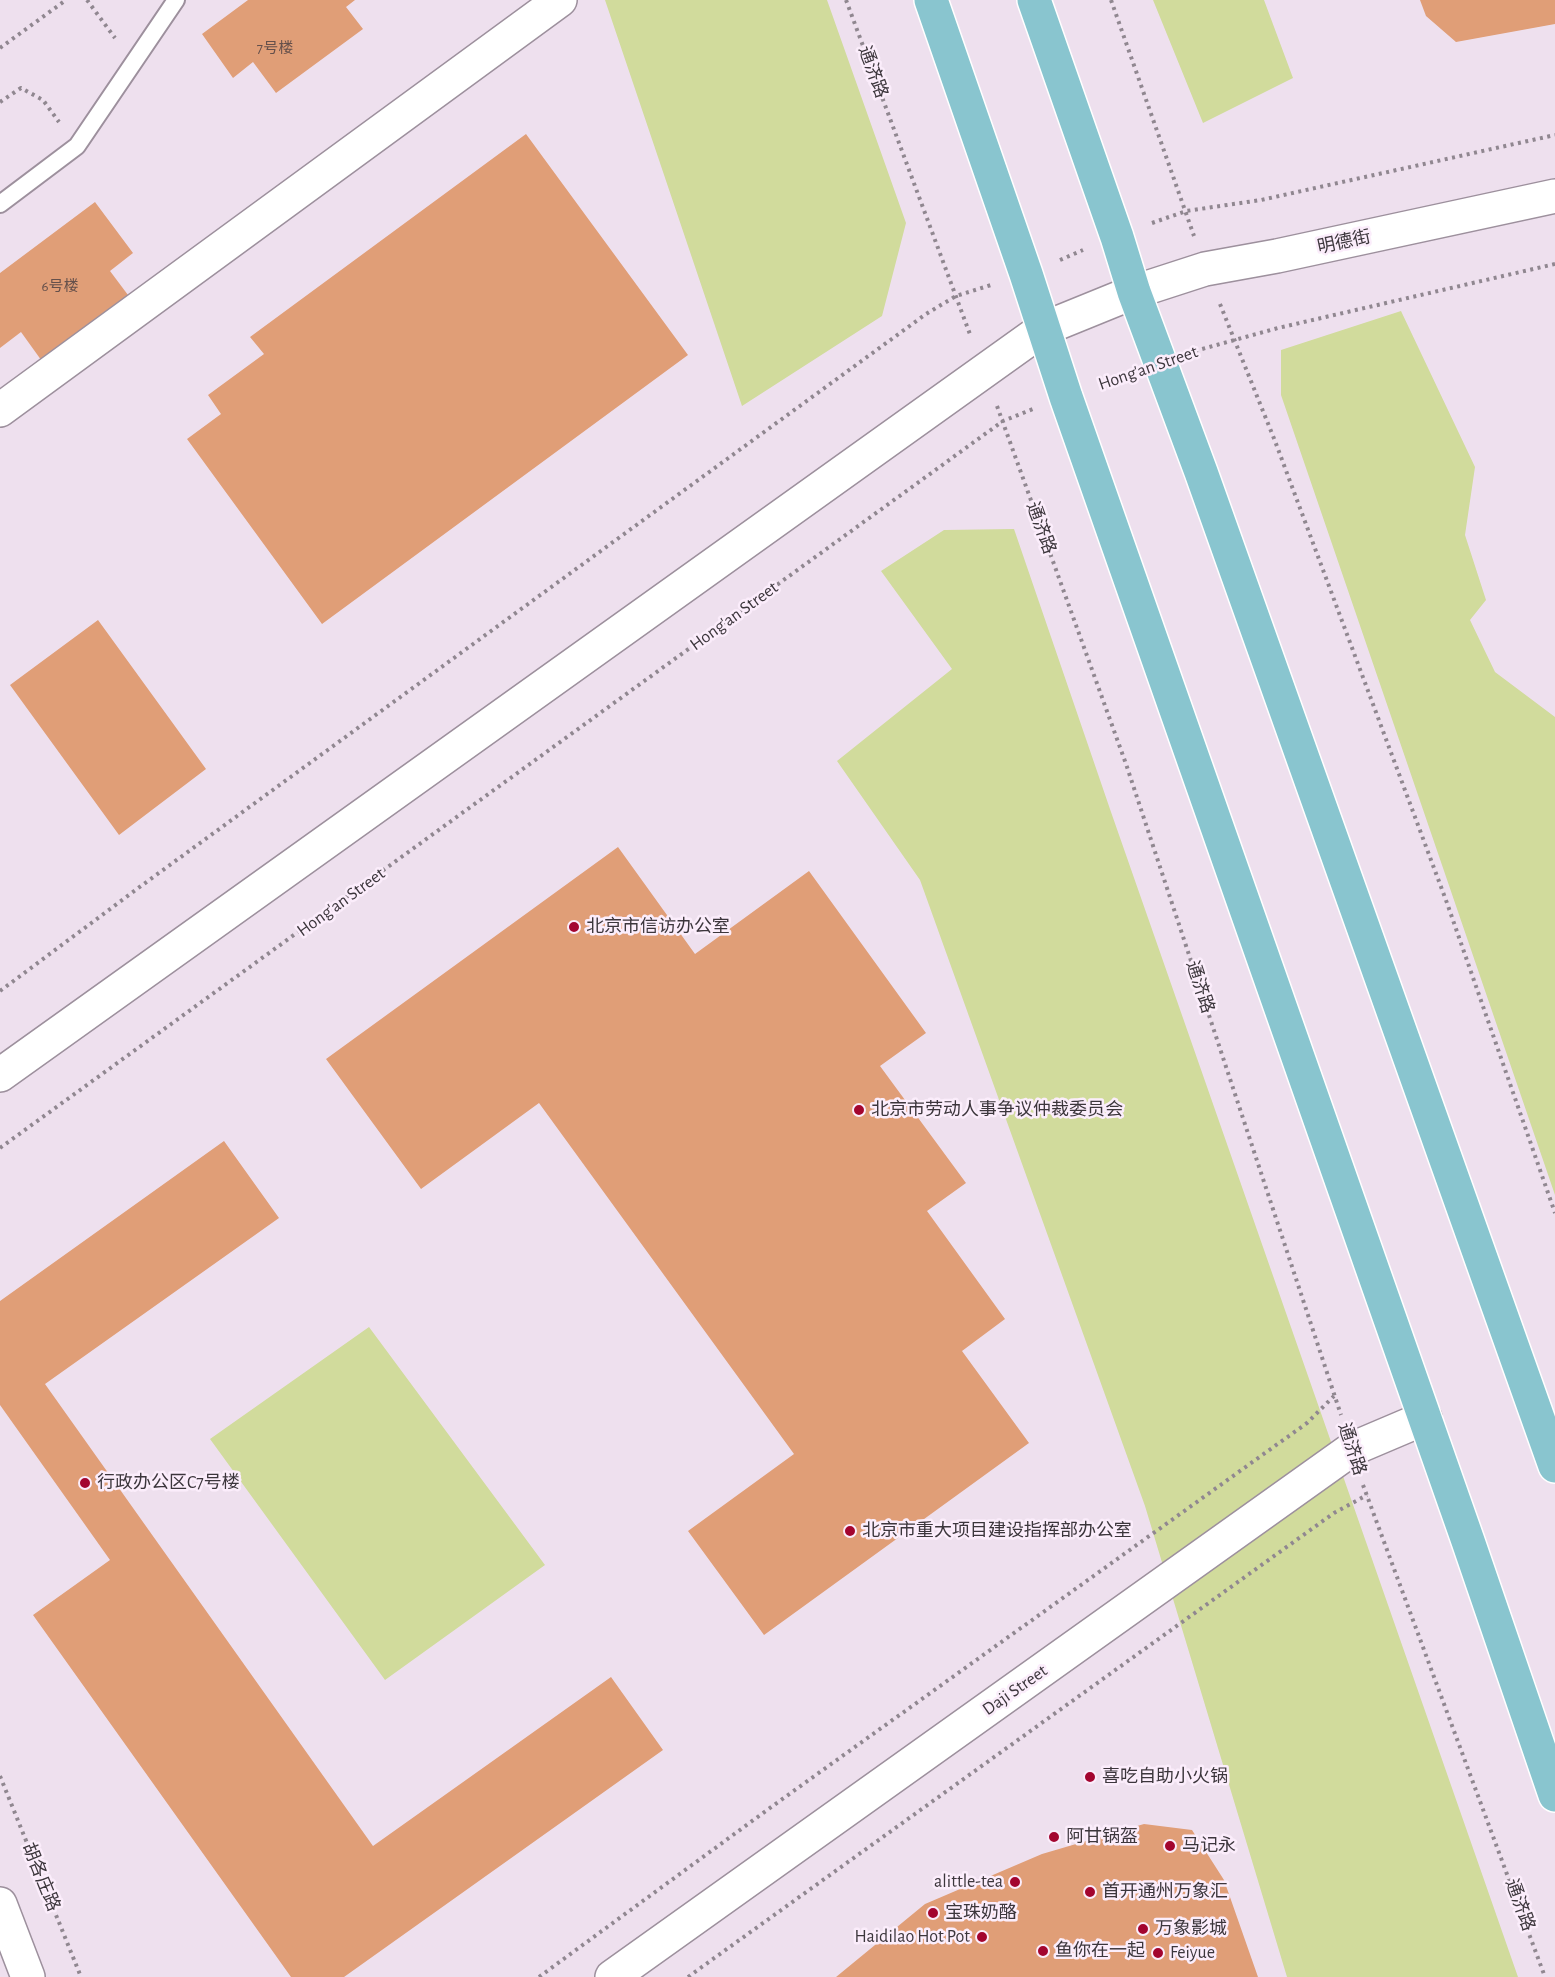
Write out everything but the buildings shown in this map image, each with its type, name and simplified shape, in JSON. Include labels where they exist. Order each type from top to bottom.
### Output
[{"type":"main road","points":[[931,0],[1026,274],[1042,329],[1425,1418],[1555,1796]]},
{"type":"main road","points":[[1034,0],[1134,292],[1213,506],[1555,1466]]},
{"type":"street","points":[[0,410],[560,0]]},
{"type":"street","name":"明德街","points":[[1134,292],[1205,268],[1277,256],[1555,196]]},
{"type":"street","points":[[0,1075],[1042,329],[1134,292]]},
{"type":"street","name":"Daji Street","points":[[612,1977],[1352,1449],[1425,1418]]},
{"type":"street","points":[[0,1904],[28,1977]]},
{"type":"lane","points":[[0,204],[77,146],[176,0]]},
{"type":"path","points":[[0,48],[66,0]]},
{"type":"path","points":[[87,0],[134,63]]},
{"type":"path","name":"通济路","points":[[846,0],[1003,421],[1126,764],[1367,1495],[1545,1977]]},
{"type":"path","points":[[1111,0],[1205,268],[1283,463],[1447,903],[1555,1213]]},
{"type":"path","points":[[0,102],[21,88],[43,100],[77,146]]},
{"type":"path","points":[[0,991],[916,321],[956,296],[1026,274],[1186,211],[1261,200],[1555,135]]},
{"type":"path","name":"Hong'an Street","points":[[0,1148],[1003,421],[1160,362],[1235,339],[1555,264]]},
{"type":"path","points":[[539,1977],[784,1798],[1298,1430],[1334,1396]]},
{"type":"path","points":[[688,1977],[1334,1513],[1367,1495]]},
{"type":"path","name":"胡各庄路","points":[[0,1776],[81,1977]]},
{"type":"green space","points":[[605,0],[827,0],[906,223],[882,316],[742,406]]},
{"type":"green space","points":[[1153,0],[1264,0],[1293,78],[1203,123]]},
{"type":"green space","points":[[1401,311],[1475,467],[1465,535],[1486,600],[1470,620],[1495,672],[1555,717],[1555,1195],[1281,395],[1281,350]]},
{"type":"green space","points":[[1014,529],[1518,1977],[1287,1977],[1145,1506],[920,880],[837,761],[952,669],[881,571],[944,530]]},
{"type":"green space","points":[[369,1327],[545,1565],[385,1680],[210,1439]]},
{"type":"place","name":"北京市信访办公室","points":[[574,927]]},
{"type":"place","name":"北京市劳动人事争议仲裁委员会","points":[[859,1110]]},
{"type":"place","name":"行政办公区C7号楼","points":[[85,1483]]},
{"type":"place","name":"北京市重大项目建设指挥部办公室","points":[[850,1531]]},
{"type":"place","name":"喜吃自助小火锅","points":[[1090,1777]]},
{"type":"place","name":"阿甘锅盔","points":[[1054,1837]]},
{"type":"place","name":"马记永","points":[[1170,1846]]},
{"type":"place","name":"alittle-tea","points":[[1015,1882]]},
{"type":"place","name":"首开通州万象汇","points":[[1090,1892]]},
{"type":"place","name":"宝珠奶酪","points":[[933,1913]]},
{"type":"place","name":"万象影城","points":[[1143,1929]]},
{"type":"place","name":"Haidilao Hot Pot","points":[[982,1937]]},
{"type":"place","name":"鱼你在一起","points":[[1043,1951]]},
{"type":"place","name":"Feiyue","points":[[1158,1953]]}]
